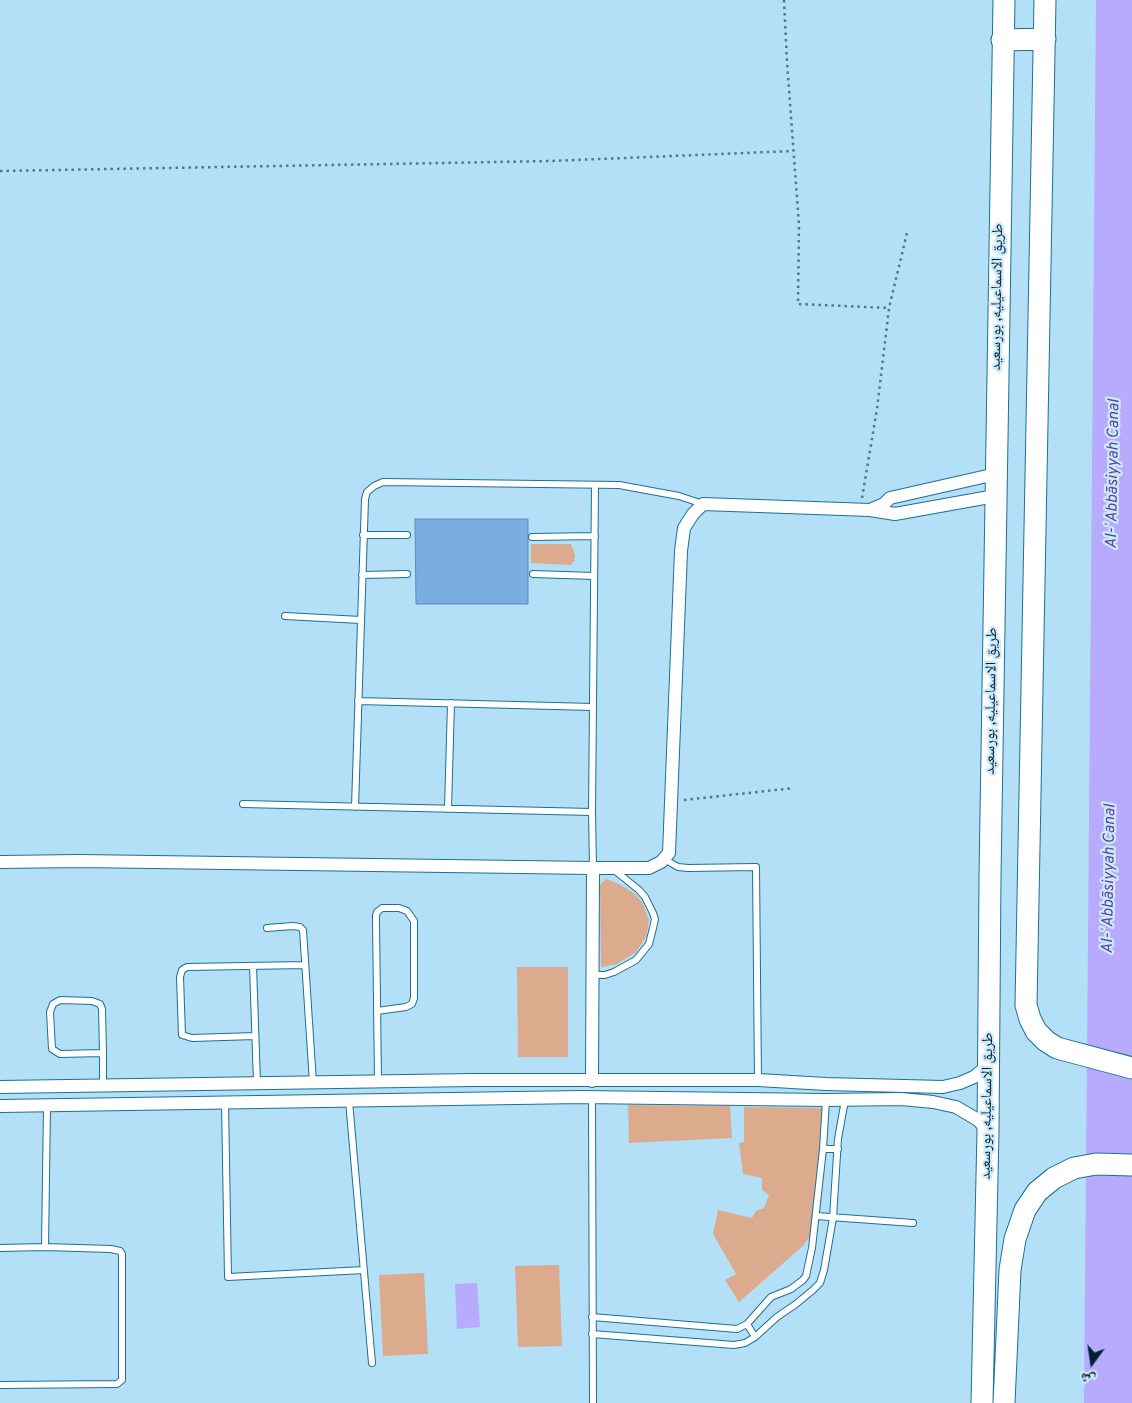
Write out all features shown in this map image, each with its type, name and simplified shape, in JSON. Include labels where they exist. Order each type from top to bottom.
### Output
[{"type":"highway","name":"طريق الاسماعيليه, بورسعيد","points":[[982,1403],[988,1131],[995,496],[1004,0]]},
{"type":"highway","points":[[1045,0],[1026,1006],[1030,1019],[1041,1036],[1057,1048],[1132,1068]]},
{"type":"highway","points":[[1002,40],[1045,39]]},
{"type":"highway","points":[[1004,1403],[1010,1270],[1014,1239],[1025,1210],[1037,1192],[1054,1178],[1074,1168],[1096,1164],[1132,1165]]},
{"type":"street","points":[[870,510],[884,504],[890,498],[996,474]]},
{"type":"street","points":[[0,862],[80,861],[649,868],[661,862],[669,853],[681,551],[684,528],[693,514],[703,504],[870,510],[895,514],[995,496]]},
{"type":"street","points":[[592,1097],[591,975],[593,868]]},
{"type":"street","points":[[0,1087],[473,1080],[758,1080],[943,1087],[974,1077],[989,1065]]},
{"type":"street","points":[[473,1080],[473,1098]]},
{"type":"street","points":[[592,1080],[592,1097]]},
{"type":"street","points":[[378,1081],[379,1100]]},
{"type":"street","points":[[826,1084],[826,1100]]},
{"type":"street","points":[[47,1106],[48,1087]]},
{"type":"street","points":[[0,1106],[592,1097],[901,1099],[933,1102],[956,1107],[978,1120],[988,1131]]},
{"type":"lane","points":[[355,807],[364,499],[367,492],[383,482],[595,485],[650,490],[679,496],[703,504]]},
{"type":"lane","points":[[593,868],[595,485]]},
{"type":"lane","points":[[363,535],[407,535]]},
{"type":"lane","points":[[532,537],[595,536]]},
{"type":"lane","points":[[362,575],[407,574]]},
{"type":"lane","points":[[533,574],[594,576]]},
{"type":"lane","points":[[285,616],[361,620]]},
{"type":"lane","points":[[358,701],[593,707]]},
{"type":"lane","points":[[448,809],[451,703]]},
{"type":"lane","points":[[243,804],[592,812]]},
{"type":"lane","points":[[664,859],[678,867],[688,868],[756,867],[758,1080]]},
{"type":"lane","points":[[591,975],[605,975],[636,960],[649,944],[653,928],[653,913],[645,897],[611,867]]},
{"type":"lane","points":[[377,1011],[406,1008],[412,1004],[414,998],[414,921],[407,911],[398,908],[382,908],[377,912],[376,916],[377,1011],[378,1081]]},
{"type":"lane","points":[[266,928],[293,926],[302,928],[313,1083]]},
{"type":"lane","points":[[255,1036],[185,1037],[181,1032],[180,995],[180,977],[184,968],[305,965]]},
{"type":"lane","points":[[253,966],[257,1084]]},
{"type":"lane","points":[[103,1053],[60,1054],[52,1049],[50,1012],[53,1004],[60,1000],[92,1001],[100,1004],[102,1009],[103,1053],[103,1086]]},
{"type":"lane","points":[[592,1097],[593,1403]]},
{"type":"lane","points":[[592,1317],[737,1329],[747,1324],[771,1298],[791,1289],[806,1276],[816,1216],[826,1100]]},
{"type":"lane","points":[[592,1334],[734,1345],[754,1337],[820,1284],[833,1218],[838,1149],[845,1100]]},
{"type":"lane","points":[[349,1101],[372,1362]]},
{"type":"lane","points":[[225,1102],[228,1277],[364,1270]]},
{"type":"lane","points":[[45,1247],[47,1106]]},
{"type":"lane","points":[[823,1149],[838,1149]]},
{"type":"lane","points":[[816,1216],[913,1223]]},
{"type":"lane","points":[[0,1248],[111,1249],[120,1251],[122,1254],[122,1380],[117,1384],[0,1385]]},
{"type":"lane","points":[[747,1324],[754,1337]]},
{"type":"path","points":[[784,0],[799,225],[798,304],[889,308]]},
{"type":"path","points":[[0,171],[551,161],[793,151]]},
{"type":"path","points":[[850,510],[860,502],[864,494],[877,409],[889,308],[907,233]]},
{"type":"path","points":[[672,801],[699,800],[794,788]]},
{"type":"shaded area","points":[[531,544],[571,544],[575,555],[574,561],[571,565],[531,563]]},
{"type":"shaded area","points":[[606,879],[619,884],[635,894],[642,902],[649,920],[646,937],[636,952],[617,964],[601,967],[600,885]]},
{"type":"shaded area","points":[[517,967],[568,967],[568,1057],[518,1057]]},
{"type":"shaded area","points":[[628,1105],[730,1106],[732,1138],[629,1143]]},
{"type":"shaded area","points":[[744,1107],[824,1108],[810,1236],[803,1246],[739,1302],[725,1280],[736,1274],[713,1234],[718,1210],[752,1218],[756,1211],[764,1208],[769,1195],[762,1190],[762,1178],[743,1174],[739,1143],[744,1142]]},
{"type":"shaded area","points":[[559,1265],[562,1346],[518,1347],[515,1266]]},
{"type":"shaded area","points":[[424,1273],[428,1354],[383,1356],[379,1275]]},
{"type":"water","name":"Al-ʿAbbāsiyyah Canal","points":[[1096,0],[1132,0],[1132,1403],[1084,1403]]},
{"type":"water","points":[[477,1283],[480,1327],[457,1329],[455,1284]]},
{"type":"building","points":[[415,519],[528,519],[528,604],[416,604]]}]
